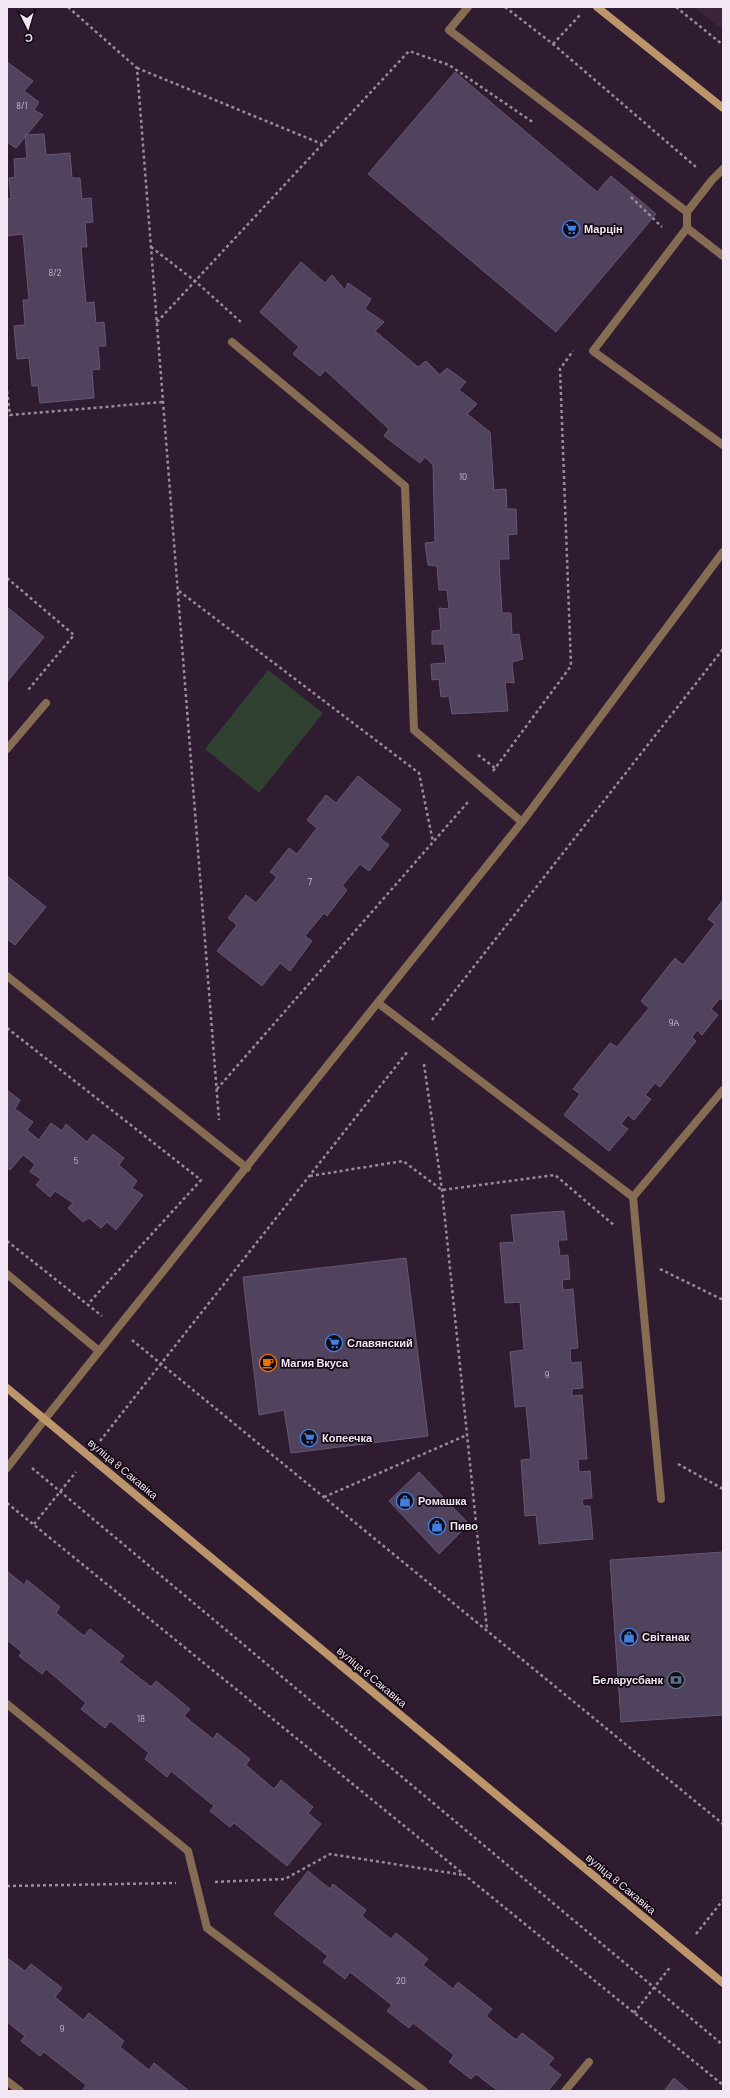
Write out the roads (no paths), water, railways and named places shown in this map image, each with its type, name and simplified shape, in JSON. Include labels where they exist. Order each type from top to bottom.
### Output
[{"type":"main road","points":[[597,7],[723,108]]},
{"type":"main road","name":"вуліца 8 Сакавіка","points":[[7,1388],[723,1983]]},
{"type":"street","points":[[468,7],[449,30],[687,212]]},
{"type":"street","points":[[722,443],[593,351],[687,228],[687,212],[712,180],[723,169]]},
{"type":"street","points":[[687,228],[723,256]]},
{"type":"street","points":[[232,342],[405,486],[414,730],[522,822]]},
{"type":"street","points":[[7,1468],[522,822],[723,552]]},
{"type":"street","points":[[7,749],[46,703]]},
{"type":"street","points":[[7,976],[247,1168]]},
{"type":"street","points":[[378,1003],[633,1198]]},
{"type":"street","points":[[661,1499],[633,1198],[723,1090]]},
{"type":"street","points":[[7,1274],[99,1351]]},
{"type":"street","points":[[7,1704],[188,1851],[207,1928],[424,2091]]},
{"type":"street","points":[[565,2091],[590,2062]]},
{"type":"street","points":[[7,2080],[20,2091]]},
{"type":"place","name":"Марцін","points":[[571,229]]},
{"type":"place","name":"Славянский","points":[[334,1343]]},
{"type":"place","name":"Магия Вкуса","points":[[268,1363]]},
{"type":"place","name":"Копеечка","points":[[309,1438]]},
{"type":"place","name":"Ромашка","points":[[405,1501]]},
{"type":"place","name":"Пиво","points":[[437,1526]]},
{"type":"place","name":"Світанак","points":[[629,1637]]},
{"type":"place","name":"Беларусбанк","points":[[676,1680]]}]
